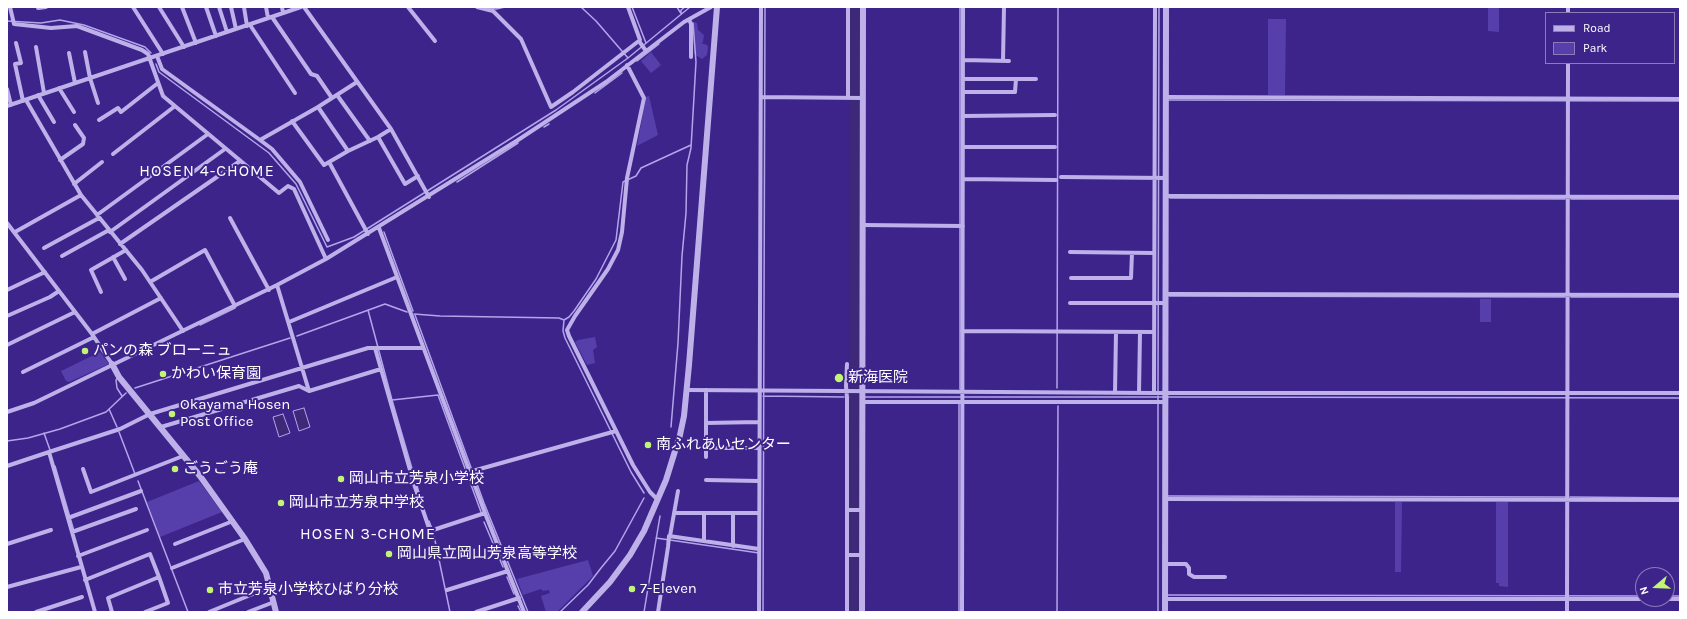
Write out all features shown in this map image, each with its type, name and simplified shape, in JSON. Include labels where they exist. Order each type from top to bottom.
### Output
[{"type":"street","points":[[10,7],[13,21],[51,28],[77,26],[142,50],[150,58],[163,96],[279,193],[288,186],[294,189],[326,259]]},
{"type":"street","points":[[38,7],[46,7]]},
{"type":"street","points":[[133,7],[163,54]]},
{"type":"street","points":[[159,7],[184,47]]},
{"type":"street","points":[[182,7],[196,43]]},
{"type":"street","points":[[206,7],[216,36]]},
{"type":"street","points":[[219,7],[226,32]]},
{"type":"street","points":[[231,7],[236,29]]},
{"type":"street","points":[[244,7],[248,25],[295,92]]},
{"type":"street","points":[[266,7],[270,18],[311,74],[317,76],[332,98]]},
{"type":"street","points":[[282,7],[283,13]]},
{"type":"street","points":[[7,89],[9,105],[303,7],[391,129],[429,196]]},
{"type":"street","points":[[408,7],[435,41]]},
{"type":"street","points":[[477,7],[493,11],[521,39],[551,107],[639,42]]},
{"type":"street","points":[[628,7],[640,40],[639,42],[646,49]]},
{"type":"street","points":[[7,412],[34,403],[112,364],[269,290],[326,259],[368,233],[379,228],[587,95],[646,49],[689,19],[711,7]]},
{"type":"street","points":[[582,612],[610,582],[630,555],[644,531],[666,480],[680,435],[687,390],[717,7]]},
{"type":"street","points":[[759,612],[758,422],[762,391],[763,97],[761,7]]},
{"type":"street","points":[[848,7],[855,97],[862,225],[860,392],[862,402],[859,555],[862,612]]},
{"type":"street","points":[[855,97],[863,7]]},
{"type":"street","points":[[962,612],[961,226],[963,179],[963,7]]},
{"type":"street","points":[[1003,61],[1004,7]]},
{"type":"street","points":[[1155,7],[1159,178],[1166,196],[1166,294],[1159,303],[1154,332],[1161,397]]},
{"type":"street","points":[[1165,612],[1165,499],[1159,303],[1154,253],[1166,97],[1166,7]]},
{"type":"street","points":[[689,19],[691,24],[691,57]]},
{"type":"street","points":[[16,43],[21,63],[15,64],[24,100],[81,195],[126,250],[150,282],[183,331]]},
{"type":"street","points":[[36,48],[44,94]]},
{"type":"street","points":[[84,52],[98,103]]},
{"type":"street","points":[[69,53],[75,83]]},
{"type":"street","points":[[157,56],[162,69],[272,149],[300,182],[328,240]]},
{"type":"street","points":[[963,60],[1009,61]]},
{"type":"street","points":[[1567,612],[1568,64]]},
{"type":"street","points":[[627,65],[644,98],[627,180],[622,232],[618,250],[608,269],[567,330],[613,432],[650,492],[658,500]]},
{"type":"street","points":[[963,79],[1036,80]]},
{"type":"street","points":[[963,92],[1015,92],[1016,79]]},
{"type":"street","points":[[260,140],[318,107],[357,82]]},
{"type":"street","points":[[99,120],[118,108],[121,112],[158,83]]},
{"type":"street","points":[[59,88],[74,112]]},
{"type":"street","points":[[38,95],[54,122]]},
{"type":"street","points":[[337,95],[370,141]]},
{"type":"street","points":[[763,97],[855,97]]},
{"type":"street","points":[[1166,97],[1568,101],[1680,99]]},
{"type":"street","points":[[113,154],[175,106]]},
{"type":"street","points":[[318,107],[348,151]]},
{"type":"street","points":[[963,116],[1055,115]]},
{"type":"street","points":[[292,121],[324,165],[391,129]]},
{"type":"street","points":[[60,160],[83,144],[84,138],[75,125]]},
{"type":"street","points":[[44,248],[98,216],[208,134]]},
{"type":"street","points":[[378,137],[405,184],[418,176]]},
{"type":"street","points":[[963,147],[1055,147]]},
{"type":"street","points":[[62,256],[110,231],[226,149]]},
{"type":"street","points":[[120,244],[240,161]]},
{"type":"street","points":[[74,184],[102,162]]},
{"type":"street","points":[[329,162],[368,233]]},
{"type":"street","points":[[1061,177],[1159,178]]},
{"type":"street","points":[[963,179],[1056,180]]},
{"type":"street","points":[[15,232],[81,195]]},
{"type":"street","points":[[1166,196],[1680,197]]},
{"type":"street","points":[[230,218],[269,290]]},
{"type":"street","points":[[7,223],[9,228],[15,232],[93,336],[119,377],[184,456],[233,521],[266,573],[276,612]]},
{"type":"street","points":[[862,225],[961,226]]},
{"type":"street","points":[[379,228],[423,348],[472,472],[485,513],[524,612]]},
{"type":"street","points":[[102,292],[90,270],[126,250]]},
{"type":"street","points":[[150,282],[205,250],[235,306]]},
{"type":"street","points":[[1070,252],[1154,253]]},
{"type":"street","points":[[1071,278],[1131,278],[1132,252]]},
{"type":"street","points":[[113,258],[125,279]]},
{"type":"street","points":[[7,290],[45,272]]},
{"type":"street","points":[[289,322],[397,277]]},
{"type":"street","points":[[277,286],[309,390]]},
{"type":"street","points":[[7,316],[50,297],[59,290]]},
{"type":"street","points":[[1166,294],[1680,295]]},
{"type":"street","points":[[24,372],[161,298]]},
{"type":"street","points":[[1070,303],[1159,303]]},
{"type":"street","points":[[7,345],[75,312]]},
{"type":"street","points":[[962,331],[1154,332]]},
{"type":"street","points":[[1115,393],[1116,332]]},
{"type":"street","points":[[1139,393],[1140,332]]},
{"type":"street","points":[[7,466],[120,428],[150,414],[303,369],[368,348],[423,348]]},
{"type":"street","points":[[377,348],[381,369],[414,484],[430,531],[485,513]]},
{"type":"street","points":[[847,364],[847,612]]},
{"type":"street","points":[[161,427],[299,386],[309,390],[381,369]]},
{"type":"street","points":[[687,390],[860,392],[961,399],[1568,396],[1680,393]]},
{"type":"street","points":[[706,390],[706,457]]},
{"type":"street","points":[[862,402],[1115,393],[1139,393],[1161,397]]},
{"type":"street","points":[[706,423],[758,422]]},
{"type":"street","points":[[472,472],[613,432]]},
{"type":"street","points":[[706,448],[759,448]]},
{"type":"street","points":[[49,452],[95,612]]},
{"type":"street","points":[[83,469],[91,492],[184,456]]},
{"type":"street","points":[[706,480],[759,481]]},
{"type":"street","points":[[69,518],[140,491]]},
{"type":"street","points":[[658,612],[669,538],[678,491]]},
{"type":"street","points":[[1165,499],[1680,500]]},
{"type":"street","points":[[73,532],[136,509]]},
{"type":"street","points":[[848,510],[860,510]]},
{"type":"street","points":[[674,513],[759,513]]},
{"type":"street","points":[[704,513],[704,541]]},
{"type":"street","points":[[733,513],[733,546]]},
{"type":"street","points":[[175,544],[233,521]]},
{"type":"street","points":[[7,544],[52,530]]},
{"type":"street","points":[[80,556],[146,530]]},
{"type":"street","points":[[669,538],[704,541],[759,552]]},
{"type":"street","points":[[172,568],[245,539]]},
{"type":"street","points":[[85,580],[150,554],[168,603],[145,612]]},
{"type":"street","points":[[848,555],[859,555]]},
{"type":"street","points":[[1166,564],[1186,564],[1189,568],[1189,574],[1194,577],[1225,577]]},
{"type":"street","points":[[7,587],[81,567]]},
{"type":"street","points":[[448,590],[508,571]]},
{"type":"street","points":[[112,612],[108,598],[159,578]]},
{"type":"street","points":[[208,612],[270,587]]},
{"type":"street","points":[[36,612],[82,597]]},
{"type":"street","points":[[1165,598],[1567,597],[1635,599]]},
{"type":"street","points":[[476,612],[519,598]]},
{"type":"street","points":[[248,612],[274,602]]},
{"type":"green space","points":[[1488,8],[1499,8],[1499,32],[1488,31]]},
{"type":"green space","points":[[1268,19],[1286,19],[1285,95],[1268,95]]},
{"type":"green space","points":[[694,22],[697,23],[698,30],[704,35],[703,42],[701,43],[707,45],[708,47],[707,55],[702,59],[694,54],[692,24]]},
{"type":"green space","points":[[651,52],[661,65],[651,73],[641,61]]},
{"type":"green space","points":[[649,96],[658,135],[637,146],[646,97]]},
{"type":"green space","points":[[1480,299],[1491,299],[1491,322],[1480,322]]},
{"type":"green space","points":[[595,337],[597,347],[593,350],[595,363],[587,365],[575,342],[578,340]]},
{"type":"green space","points":[[100,352],[109,364],[69,382],[66,381],[61,371]]},
{"type":"green space","points":[[199,481],[222,512],[160,537],[147,502]]},
{"type":"green space","points":[[1395,502],[1402,502],[1401,572],[1395,572]]},
{"type":"green space","points":[[1496,502],[1508,502],[1508,587],[1499,586],[1499,583],[1496,583]]},
{"type":"green space","points":[[588,560],[593,576],[557,612],[546,612],[541,596],[550,593],[549,590],[543,591],[541,589],[523,595],[517,579]]},
{"type":"shaded area","points":[[304,408],[310,427],[299,431],[293,411]]},
{"type":"shaded area","points":[[283,414],[290,433],[279,437],[273,417]]},
{"type":"waterway","points":[[486,7],[496,9],[505,7]]},
{"type":"waterway","points":[[581,7],[596,21],[628,58]]},
{"type":"waterway","points":[[632,7],[646,43]]},
{"type":"waterway","points":[[677,7],[680,12]]},
{"type":"waterway","points":[[681,14],[681,10],[685,7]]},
{"type":"waterway","points":[[156,64],[159,72],[269,153],[296,184],[327,247],[354,237],[556,110],[628,58],[690,7]]},
{"type":"waterway","points":[[763,612],[765,7]]},
{"type":"waterway","points":[[854,612],[855,7]]},
{"type":"waterway","points":[[960,7],[960,389]]},
{"type":"waterway","points":[[1057,388],[1058,7]]},
{"type":"waterway","points":[[1158,392],[1159,7]]},
{"type":"waterway","points":[[7,21],[41,23],[60,20],[84,25],[145,47],[151,53]]},
{"type":"waterway","points":[[671,427],[686,213],[687,165],[691,148],[696,62],[693,23]]},
{"type":"waterway","points":[[637,61],[659,44]]},
{"type":"waterway","points":[[595,93],[622,73]]},
{"type":"waterway","points":[[1169,100],[1680,101]]},
{"type":"waterway","points":[[544,127],[549,124]]},
{"type":"waterway","points":[[457,182],[518,143]]},
{"type":"waterway","points":[[564,320],[574,311],[596,279],[616,240],[623,182],[636,176],[641,168],[691,145]]},
{"type":"waterway","points":[[1170,198],[1565,199]]},
{"type":"waterway","points":[[1571,199],[1680,199]]},
{"type":"waterway","points":[[384,232],[413,311]]},
{"type":"waterway","points":[[1169,296],[1565,297]]},
{"type":"waterway","points":[[1571,297],[1680,297]]},
{"type":"waterway","points":[[297,336],[385,304],[407,312]]},
{"type":"waterway","points":[[200,325],[235,308]]},
{"type":"waterway","points":[[368,310],[392,400],[438,395],[481,512]]},
{"type":"waterway","points":[[414,314],[440,316],[559,318],[564,320],[563,331],[565,338],[631,472],[644,493]]},
{"type":"waterway","points":[[415,315],[484,503],[528,612]]},
{"type":"waterway","points":[[135,388],[290,338]]},
{"type":"waterway","points":[[117,379],[117,388],[122,396]]},
{"type":"waterway","points":[[7,441],[28,438],[60,429],[106,412],[126,393]]},
{"type":"waterway","points":[[763,396],[844,397]]},
{"type":"waterway","points":[[1158,396],[1158,612]]},
{"type":"waterway","points":[[865,397],[1163,397]]},
{"type":"waterway","points":[[1167,397],[1680,398]]},
{"type":"waterway","points":[[392,400],[420,496]]},
{"type":"waterway","points":[[959,402],[959,612]]},
{"type":"waterway","points":[[1057,612],[1058,406]]},
{"type":"waterway","points":[[109,409],[117,427]]},
{"type":"waterway","points":[[119,432],[135,474]]},
{"type":"waterway","points":[[44,433],[50,450]]},
{"type":"waterway","points":[[55,466],[74,531]]},
{"type":"waterway","points":[[138,481],[188,612]]},
{"type":"waterway","points":[[1168,496],[1565,497]]},
{"type":"waterway","points":[[1570,497],[1680,498]]},
{"type":"waterway","points":[[560,612],[588,585],[615,551],[644,498]]},
{"type":"waterway","points":[[644,612],[660,516]]},
{"type":"waterway","points":[[429,521],[433,531],[450,612]]},
{"type":"waterway","points":[[484,522],[503,567]]},
{"type":"waterway","points":[[656,538],[759,553]]},
{"type":"waterway","points":[[507,577],[514,594]]},
{"type":"waterway","points":[[1168,595],[1635,596]]},
{"type":"waterway","points":[[1675,596],[1680,596]]},
{"type":"waterway","points":[[518,606],[521,612]]},
{"type":"place","name":"パンの森 ブローニュ","points":[[85,351]]},
{"type":"place","name":"かわい保育園","points":[[163,374]]},
{"type":"place","name":"新海医院","points":[[839,378]]},
{"type":"place","name":"Okayama Hosen Post Office","points":[[172,414]]},
{"type":"place","name":"南ふれあいセンター","points":[[648,445]]},
{"type":"place","name":"ごうごう庵","points":[[175,469]]},
{"type":"place","name":"岡山市立芳泉小学校","points":[[341,479]]},
{"type":"place","name":"岡山市立芳泉中学校","points":[[281,503]]},
{"type":"place","name":"岡山県立岡山芳泉高等学校","points":[[389,554]]},
{"type":"place","name":"7-Eleven","points":[[632,589]]},
{"type":"place","name":"市立芳泉小学校ひばり分校","points":[[210,590]]},
{"type":"district","name":"HOSEN 4-CHOME","points":[[207,171]]},
{"type":"district","name":"HOSEN 3-CHOME","points":[[368,534]]}]
